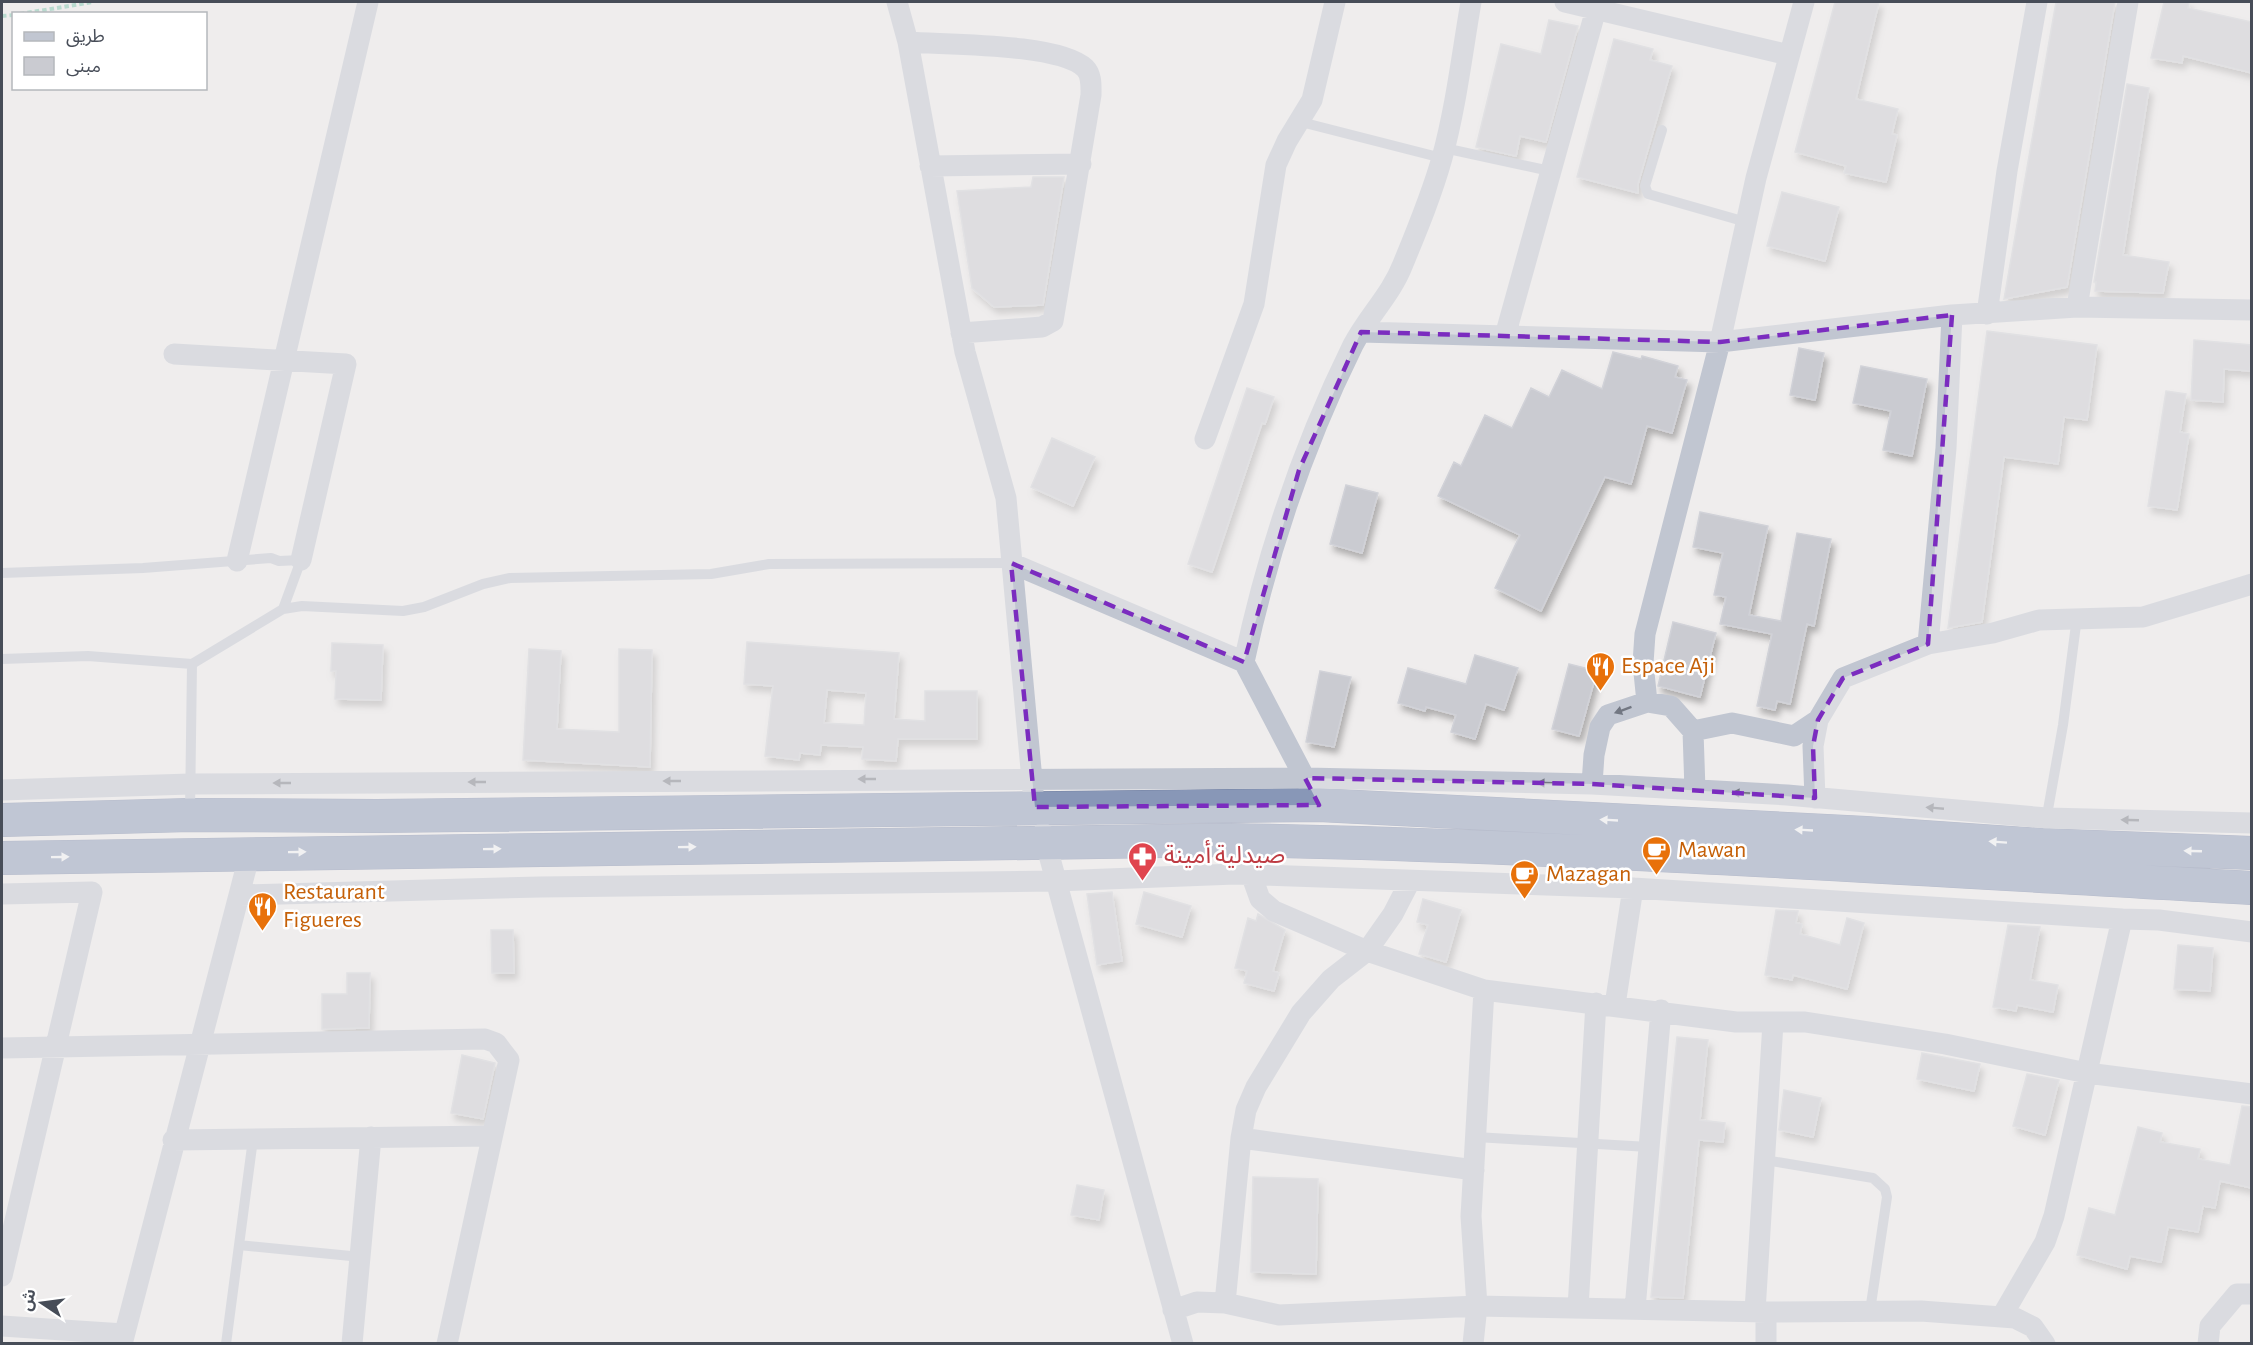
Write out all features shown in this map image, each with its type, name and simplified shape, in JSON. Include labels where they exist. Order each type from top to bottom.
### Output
[{"type":"highway","points":[[2,820],[190,799],[376,816],[1033,793],[1312,791],[1866,833],[2045,831],[2252,853]]},
{"type":"highway","points":[[2,858],[1230,840],[1452,845],[1712,856],[2252,888]]},
{"type":"street","points":[[237,561],[368,2]]},
{"type":"street","points":[[897,2],[908,42],[961,333],[1006,498],[1033,793],[1183,1344]]},
{"type":"street","points":[[1205,439],[1254,303],[1276,165],[1287,141],[1301,122],[1312,100],[1335,2]]},
{"type":"street","points":[[1244,662],[1253,620],[1299,470],[1361,332],[1386,299],[1402,267],[1443,153],[1471,2]]},
{"type":"street","points":[[1565,2],[1597,5],[1789,55]]},
{"type":"street","points":[[1647,702],[1644,663],[1646,634],[1720,342],[1746,222],[1804,2]]},
{"type":"street","points":[[1987,314],[2007,171],[2037,2]]},
{"type":"street","points":[[2077,307],[2128,2]]},
{"type":"street","points":[[1505,336],[1597,5]]},
{"type":"street","points":[[908,42],[1048,52],[1085,68],[1090,76],[1091,94],[1053,321],[1042,327],[961,333]]},
{"type":"street","points":[[930,166],[1080,165]]},
{"type":"street","points":[[1361,332],[1720,342],[1952,315],[2077,307],[2252,310]]},
{"type":"street","points":[[1928,645],[1946,448],[1952,315]]},
{"type":"street","points":[[174,354],[346,364],[301,560]]},
{"type":"street","points":[[1011,563],[1244,662],[1312,791],[1592,784],[1815,798],[2045,831],[2252,823]]},
{"type":"street","points":[[1815,798],[1813,746],[1818,720],[1842,678],[1928,645],[1993,633],[2039,620],[2077,616],[2143,617],[2252,584]]},
{"type":"street","points":[[1592,784],[1598,736],[1608,715],[1647,702],[1671,706],[1693,731],[1695,790]]},
{"type":"street","points":[[1693,731],[1732,723],[1794,736],[1818,720]]},
{"type":"street","points":[[2,790],[190,799]]},
{"type":"street","points":[[2,1326],[123,1339],[173,1140],[202,1042],[250,853]]},
{"type":"street","points":[[2,1276],[92,892],[98,856]]},
{"type":"street","points":[[241,895],[540,887],[1056,881],[1251,874],[1633,888],[2159,920],[2252,932]]},
{"type":"street","points":[[1251,874],[1260,899],[1274,910],[1368,951],[1484,990],[1736,1022],[1805,1022],[1922,1040],[2087,1073],[2252,1094]]},
{"type":"street","points":[[1225,1303],[1241,1138],[1246,1110],[1256,1088],[1300,1013],[1331,979],[1368,951],[1393,914],[1410,880]]},
{"type":"street","points":[[1578,1308],[1590,1143],[1605,1004],[1633,888]]},
{"type":"street","points":[[2,894],[92,892]]},
{"type":"street","points":[[2002,1316],[2045,1242],[2054,1216],[2122,919]]},
{"type":"street","points":[[1473,1344],[1477,1306],[1472,1216],[1484,990]]},
{"type":"street","points":[[1635,1309],[1661,1011]]},
{"type":"street","points":[[1766,1344],[1761,1312],[1765,1160],[1773,1023]]},
{"type":"street","points":[[2,1048],[202,1042],[485,1039],[496,1043],[509,1060],[447,1344]]},
{"type":"street","points":[[173,1140],[491,1136]]},
{"type":"street","points":[[352,1344],[371,1137]]},
{"type":"street","points":[[1241,1138],[1474,1170]]},
{"type":"street","points":[[2208,1344],[2210,1326],[2237,1293],[2252,1294]]},
{"type":"street","points":[[1173,1310],[1197,1302],[1225,1303],[1280,1315],[1477,1306],[1761,1312],[1870,1311],[2002,1316],[2033,1327],[2045,1344]]},
{"type":"lane","points":[[1301,122],[1443,153],[1551,171]]},
{"type":"lane","points":[[1662,130],[1645,186],[1648,194],[1746,222]]},
{"type":"lane","points":[[2,573],[143,568],[271,558],[279,561],[301,560],[283,609]]},
{"type":"lane","points":[[2,659],[88,656],[192,664],[283,609],[302,606],[403,611],[424,607],[483,584],[510,578],[711,574],[769,564],[1011,563]]},
{"type":"lane","points":[[2045,831],[2063,725],[2077,616]]},
{"type":"lane","points":[[190,799],[192,664]]},
{"type":"lane","points":[[1476,1137],[1649,1147]]},
{"type":"lane","points":[[225,1344],[252,1139]]},
{"type":"lane","points":[[1765,1160],[1873,1178],[1885,1189],[1887,1197],[1870,1311]]},
{"type":"lane","points":[[238,1245],[361,1257]]},
{"type":"path","points":[[32,12],[93,2]]},
{"type":"highlighted area","points":[[1952,315],[1928,644],[1843,678],[1818,720],[1813,746],[1815,798],[1592,784],[1305,778],[1319,805],[1035,807],[1011,563],[1244,662],[1299,470],[1361,332],[1720,342]]},
{"type":"building","points":[[1835,2],[1879,2],[1856,99],[1898,109],[1892,134],[1897,135],[1886,182],[1844,173],[1846,166],[1795,152]]},
{"type":"building","points":[[2056,2],[2115,2],[2067,287],[2004,299]]},
{"type":"building","points":[[2164,2],[2189,2],[2188,8],[2252,22],[2252,73],[2183,56],[2182,63],[2151,58]]},
{"type":"building","points":[[1549,20],[1578,26],[1546,142],[1520,136],[1516,156],[1476,147],[1501,44],[1541,54]]},
{"type":"building","points":[[1614,39],[1653,49],[1650,60],[1672,66],[1638,184],[1638,193],[1577,177]]},
{"type":"building","points":[[2127,84],[2149,88],[2123,255],[2169,262],[2163,293],[2095,291],[2096,282],[2094,282]]},
{"type":"building","points":[[1033,177],[1064,177],[1043,305],[994,307],[972,288],[957,191],[1031,187]]},
{"type":"building","points":[[1782,192],[1839,207],[1825,261],[1767,246]]},
{"type":"building","points":[[1987,331],[2097,345],[2087,420],[2064,417],[2058,464],[2004,457],[1982,622],[1948,628]]},
{"type":"building","points":[[2194,340],[2252,345],[2250,371],[2224,369],[2223,402],[2191,400]]},
{"type":"building","points":[[1799,348],[1824,353],[1815,400],[1790,395]]},
{"type":"building","points":[[1613,352],[1641,359],[1642,356],[1678,366],[1675,377],[1687,380],[1672,433],[1647,426],[1631,484],[1605,477],[1541,611],[1495,588],[1520,535],[1438,496],[1454,462],[1461,466],[1485,415],[1512,428],[1531,388],[1549,397],[1562,370],[1602,389]]},
{"type":"building","points":[[1861,366],[1927,379],[1912,456],[1883,450],[1891,411],[1853,403]]},
{"type":"building","points":[[1247,388],[1274,397],[1265,424],[1262,423],[1212,572],[1188,564]]},
{"type":"building","points":[[2166,391],[2186,394],[2180,432],[2189,434],[2177,510],[2148,506]]},
{"type":"building","points":[[1052,438],[1095,457],[1073,506],[1031,487]]},
{"type":"building","points":[[1346,485],[1378,493],[1362,553],[1330,544]]},
{"type":"building","points":[[1700,512],[1768,526],[1749,615],[1781,621],[1797,533],[1831,539],[1814,626],[1807,624],[1790,704],[1777,701],[1775,710],[1757,706],[1772,634],[1720,624],[1726,597],[1714,595],[1723,553],[1693,547]]},
{"type":"building","points":[[1673,622],[1716,633],[1700,697],[1658,686]]},
{"type":"building","points":[[747,642],[899,653],[894,719],[925,721],[925,691],[977,691],[977,739],[898,739],[896,761],[862,759],[863,747],[821,745],[820,755],[800,753],[799,760],[765,756],[773,686],[744,684]],"holes":[[[827,690],[866,693],[864,725],[824,723]]]},
{"type":"building","points":[[332,643],[383,645],[381,700],[335,699],[336,671],[331,671]]},
{"type":"building","points":[[529,649],[561,651],[557,729],[619,732],[619,649],[652,650],[650,767],[523,760]]},
{"type":"building","points":[[1475,655],[1518,668],[1504,710],[1486,704],[1475,739],[1451,732],[1456,715],[1426,707],[1425,711],[1398,703],[1408,668],[1466,684]]},
{"type":"building","points":[[1569,664],[1597,671],[1579,736],[1552,729]]},
{"type":"building","points":[[1320,671],[1351,677],[1334,747],[1306,742]]},
{"type":"building","points":[[1112,892],[1122,961],[1097,965],[1087,894]]},
{"type":"building","points":[[1144,892],[1191,906],[1182,937],[1136,924]]},
{"type":"building","points":[[1423,899],[1461,910],[1446,962],[1419,954],[1428,925],[1417,922]]},
{"type":"building","points":[[1776,910],[1798,911],[1796,923],[1802,924],[1800,934],[1840,945],[1847,918],[1864,923],[1847,989],[1793,975],[1792,980],[1765,975]]},
{"type":"building","points":[[1258,914],[1285,930],[1273,971],[1279,973],[1274,991],[1244,983],[1247,971],[1235,968],[1248,918],[1256,921]]},
{"type":"building","points":[[2008,925],[2040,927],[2030,980],[2058,985],[2053,1012],[2017,1005],[2016,1011],[1993,1007]]},
{"type":"building","points":[[491,930],[513,930],[514,973],[492,973]]},
{"type":"building","points":[[2178,945],[2213,948],[2210,991],[2174,989]]},
{"type":"building","points":[[347,973],[370,973],[369,1028],[322,1029],[322,994],[347,994]]},
{"type":"building","points":[[1677,1037],[1708,1040],[1700,1120],[1725,1123],[1723,1142],[1699,1140],[1683,1298],[1651,1297]]},
{"type":"building","points":[[1922,1053],[1980,1064],[1974,1091],[1917,1079]]},
{"type":"building","points":[[462,1055],[495,1063],[483,1119],[451,1113]]},
{"type":"building","points":[[2027,1074],[2059,1080],[2045,1135],[2013,1126]]},
{"type":"building","points":[[1784,1090],[1821,1098],[1813,1137],[1779,1130]]},
{"type":"building","points":[[2242,1106],[2252,1107],[2252,1188],[2220,1181],[2215,1208],[2203,1206],[2198,1232],[2168,1227],[2161,1262],[2130,1256],[2127,1269],[2077,1255],[2089,1208],[2115,1215],[2138,1127],[2162,1133],[2160,1142],[2200,1149],[2198,1159],[2230,1165]]},
{"type":"building","points":[[1253,1177],[1318,1179],[1316,1274],[1251,1272]]},
{"type":"building","points":[[1077,1185],[1104,1190],[1099,1220],[1071,1215]]},
{"type":"place","name":"Espace Aji","points":[[1600,692]]},
{"type":"place","name":"Mawan","points":[[1657,876]]},
{"type":"place","name":"صيدلية أمينة","points":[[1143,882]]},
{"type":"place","name":"Mazagan","points":[[1525,900]]},
{"type":"place","name":"Restaurant Figueres","points":[[262,932]]}]
